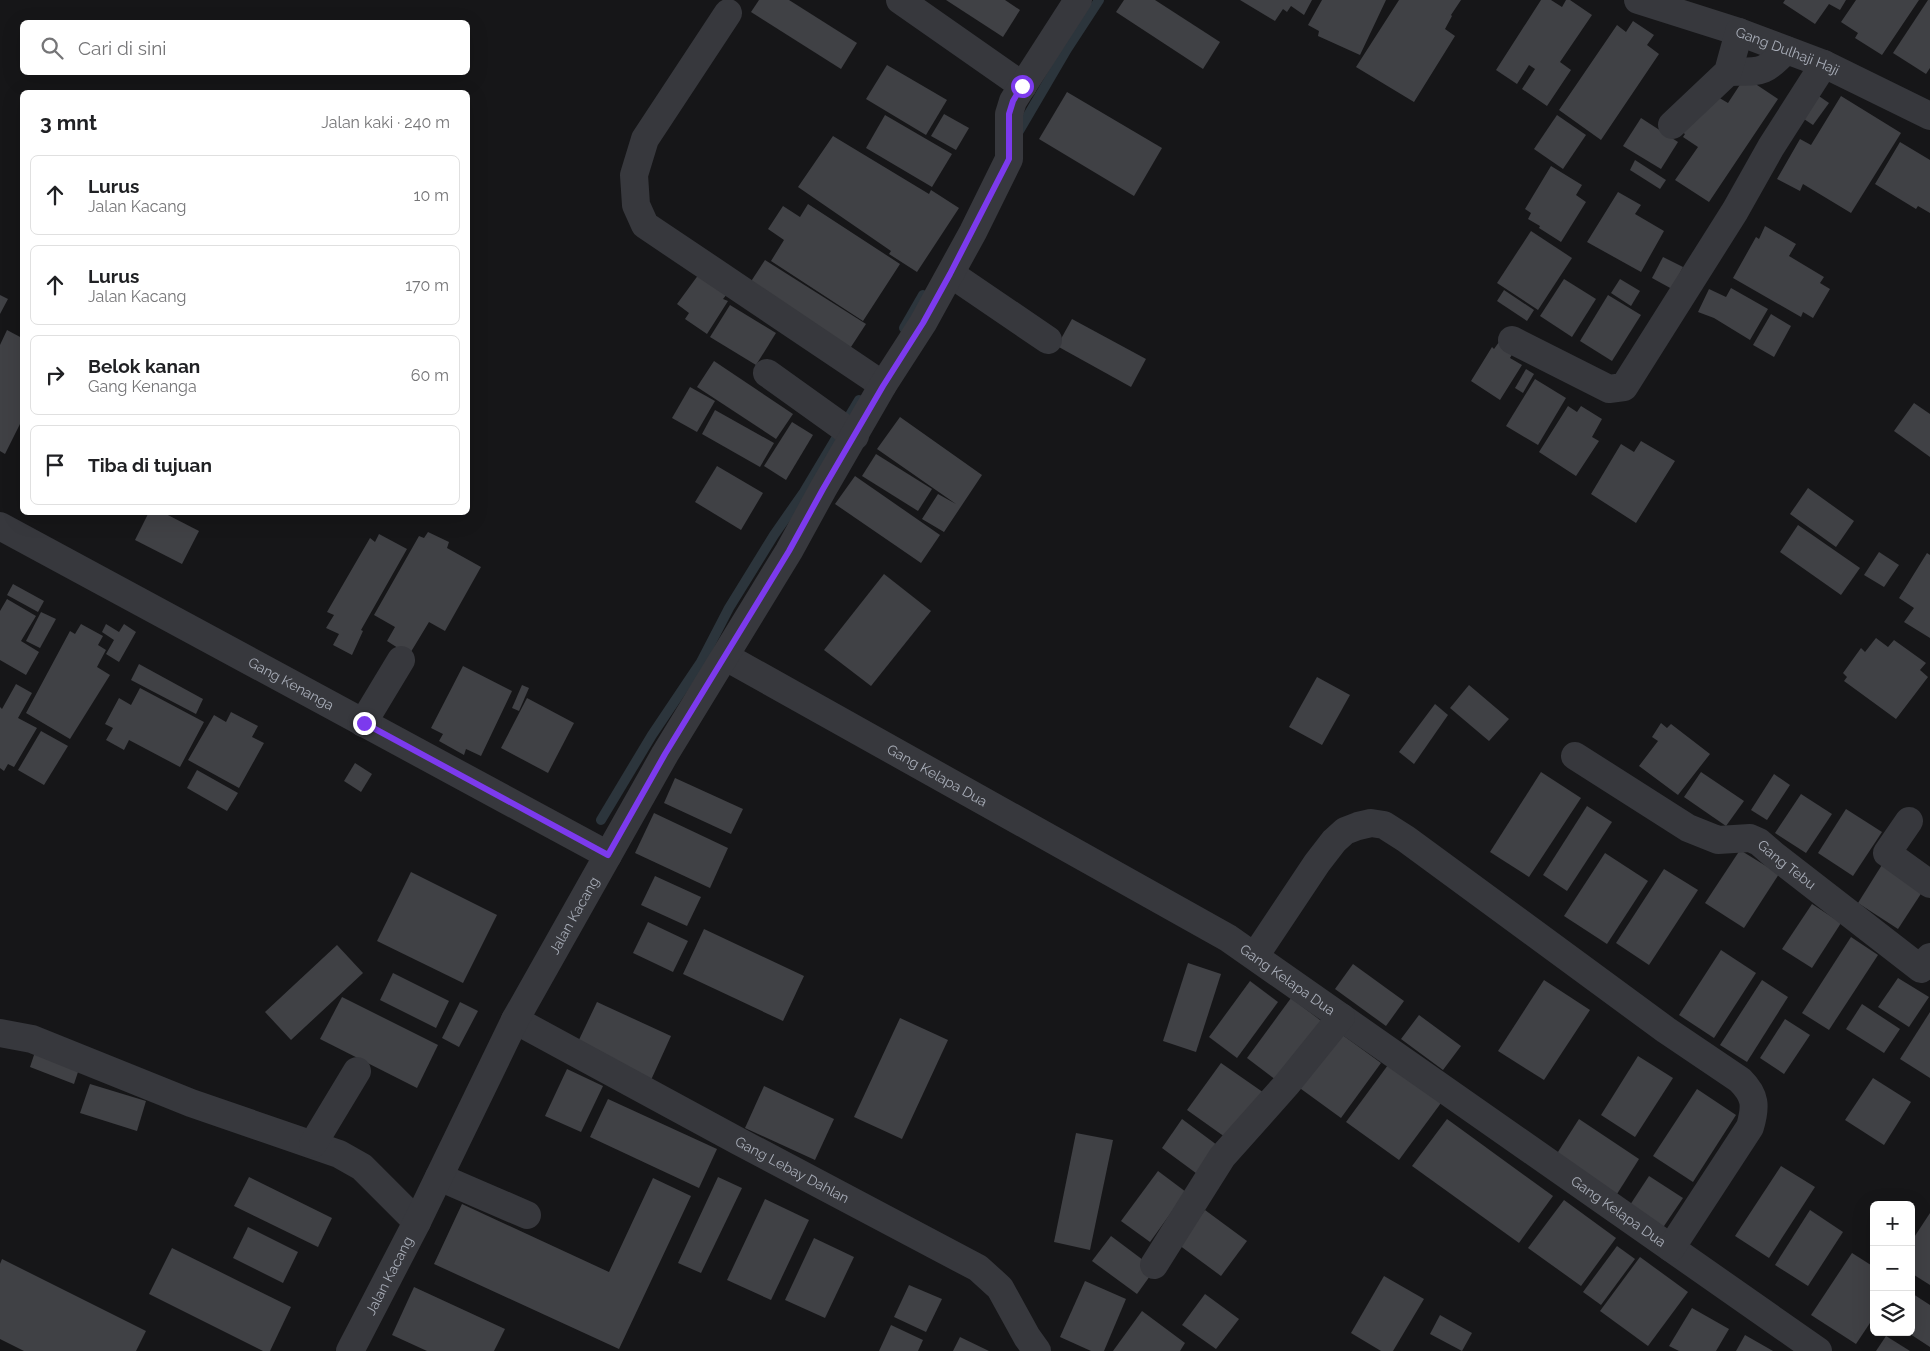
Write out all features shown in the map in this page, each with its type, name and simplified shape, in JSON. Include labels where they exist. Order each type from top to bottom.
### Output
[{"type":"street","points":[[900,0],[1022,86]]},
{"type":"street","name":"Jalan Kacang","points":[[350,1351],[417,1222],[515,1020],[665,754],[789,551],[823,489],[845,429],[871,378],[923,323],[950,274],[1006,165],[1010,141],[1011,107],[1022,86],[1078,0]]},
{"type":"street","name":"Gang Dulhaji Haji","points":[[1638,0],[1739,32],[1824,64],[1930,116]]},
{"type":"street","points":[[728,13],[645,139],[634,175],[636,205],[645,225],[871,378]]},
{"type":"street","points":[[1672,125],[1728,72],[1739,32]]},
{"type":"street","points":[[1728,72],[1756,71],[1770,67],[1786,50]]},
{"type":"street","points":[[1512,340],[1609,389],[1624,387],[1824,64]]},
{"type":"street","points":[[950,274],[1048,340]]},
{"type":"street","points":[[767,373],[845,429]]},
{"type":"street","name":"Gang Kenanga","points":[[0,526],[608,855]]},
{"type":"street","name":"Gang Kelapa Dua","points":[[726,657],[1228,938],[1818,1351]]},
{"type":"street","points":[[364,723],[401,660]]},
{"type":"street","name":"Gang Tebu","points":[[1575,756],[1688,828],[1718,840],[1750,838],[1759,842],[1781,861],[1927,967]]},
{"type":"street","points":[[1909,821],[1886,853],[1930,884]]},
{"type":"street","points":[[1255,956],[1317,862],[1345,831],[1358,826],[1378,824],[1384,825],[1406,839],[1666,1030],[1740,1080],[1749,1089],[1754,1098],[1754,1113],[1750,1127],[1671,1248]]},
{"type":"street","points":[[1154,1265],[1222,1157],[1287,1084],[1341,1017]]},
{"type":"street","name":"Gang Lebay Dahlan","points":[[515,1020],[738,1142],[978,1268],[1000,1288],[1027,1337],[1037,1351]]},
{"type":"street","points":[[0,1032],[32,1039],[191,1104],[339,1154],[362,1167],[417,1222]]},
{"type":"street","points":[[312,1144],[357,1071]]},
{"type":"street","points":[[439,1177],[527,1215]]},
{"type":"building","points":[[759,0],[789,0],[857,43],[841,69],[751,12]]},
{"type":"building","points":[[946,0],[1005,0],[1020,10],[1003,37]]},
{"type":"building","points":[[1124,0],[1155,0],[1220,42],[1203,69],[1116,12]]},
{"type":"building","points":[[1240,0],[1312,0],[1304,15],[1291,6],[1287,12],[1283,9],[1275,21]]},
{"type":"building","points":[[1322,0],[1386,0],[1360,55],[1318,36],[1319,31],[1308,25]]},
{"type":"building","points":[[1399,0],[1461,0],[1451,15],[1445,29],[1455,36],[1414,102],[1356,67]]},
{"type":"building","points":[[1541,0],[1551,0],[1562,7],[1566,0],[1570,0],[1592,15],[1560,62],[1571,70],[1547,106],[1522,89],[1535,69],[1529,65],[1517,84],[1496,70]]},
{"type":"building","points":[[1785,0],[1846,0],[1840,10],[1829,4],[1815,24],[1783,3]]},
{"type":"building","points":[[1856,0],[1919,0],[1882,55],[1855,38],[1858,33],[1841,22]]},
{"type":"building","points":[[1928,0],[1930,0],[1930,68],[1926,74],[1893,53]]},
{"type":"building","points":[[1633,21],[1654,35],[1647,45],[1659,54],[1601,140],[1559,110],[1617,25],[1626,32]]},
{"type":"building","points":[[887,65],[947,100],[926,135],[866,99]]},
{"type":"building","points":[[1745,77],[1778,99],[1709,202],[1675,180],[1698,147],[1683,137],[1685,134],[1679,130],[1711,93],[1728,103]]},
{"type":"building","points":[[1067,92],[1162,148],[1134,196],[1039,139]]},
{"type":"building","points":[[1813,92],[1829,103],[1813,125],[1798,115]]},
{"type":"building","points":[[1841,96],[1901,133],[1851,213],[1803,184],[1800,191],[1777,179],[1800,139],[1811,145]]},
{"type":"building","points":[[944,114],[969,128],[956,150],[931,136]]},
{"type":"building","points":[[885,115],[952,154],[932,187],[866,148]]},
{"type":"building","points":[[1557,115],[1586,135],[1563,169],[1534,149]]},
{"type":"building","points":[[1641,118],[1678,142],[1661,169],[1623,146]]},
{"type":"building","points":[[833,136],[929,194],[931,190],[959,208],[917,272],[889,254],[891,251],[798,187]]},
{"type":"building","points":[[1900,142],[1930,160],[1930,213],[1918,206],[1916,209],[1875,184]]},
{"type":"building","points":[[1635,160],[1666,180],[1660,189],[1630,170]]},
{"type":"building","points":[[1551,166],[1582,185],[1576,195],[1586,202],[1561,242],[1528,219],[1531,213],[1525,209]]},
{"type":"building","points":[[1618,192],[1641,205],[1635,214],[1664,231],[1641,272],[1587,242]]},
{"type":"building","points":[[808,204],[900,264],[863,321],[771,261],[784,240],[768,229],[783,206],[800,217]]},
{"type":"building","points":[[1765,226],[1796,244],[1789,256],[1824,277],[1820,283],[1830,289],[1813,318],[1803,312],[1801,317],[1733,278],[1756,237],[1759,239]]},
{"type":"building","points":[[1531,231],[1572,258],[1538,310],[1497,283]]},
{"type":"building","points":[[1663,257],[1683,267],[1672,289],[1652,278]]},
{"type":"building","points":[[765,260],[866,324],[849,350],[748,286]]},
{"type":"building","points":[[699,274],[727,294],[723,299],[728,301],[707,334],[685,319],[689,313],[677,304]]},
{"type":"building","points":[[1564,279],[1596,299],[1572,337],[1540,316]]},
{"type":"building","points":[[1620,279],[1640,291],[1631,306],[1611,293]]},
{"type":"building","points":[[1731,288],[1768,309],[1750,340],[1714,318],[1698,312],[1709,289],[1726,297]]},
{"type":"building","points":[[1504,290],[1534,310],[1527,321],[1497,301]]},
{"type":"building","points":[[0,295],[8,299],[0,314]]},
{"type":"building","points":[[1608,295],[1641,315],[1612,361],[1580,341]]},
{"type":"building","points":[[730,305],[776,333],[756,365],[710,337]]},
{"type":"building","points":[[1771,314],[1791,326],[1774,357],[1753,345]]},
{"type":"building","points":[[1072,319],[1146,359],[1131,387],[1057,346]]},
{"type":"building","points":[[7,330],[20,337],[20,424],[5,454],[0,451],[0,345]]},
{"type":"building","points":[[1499,342],[1514,351],[1510,358],[1522,365],[1500,400],[1471,381],[1492,347],[1494,349]]},
{"type":"building","points":[[714,361],[793,414],[776,439],[697,387]]},
{"type":"building","points":[[1526,369],[1534,374],[1523,393],[1515,388]]},
{"type":"building","points":[[1535,379],[1566,398],[1538,445],[1506,426]]},
{"type":"building","points":[[690,387],[715,401],[697,432],[672,418]]},
{"type":"building","points":[[1914,403],[1930,414],[1930,457],[1894,431]]},
{"type":"building","points":[[1568,406],[1577,412],[1581,406],[1602,419],[1592,437],[1599,441],[1576,476],[1539,452]]},
{"type":"building","points":[[715,410],[774,443],[760,467],[702,434]]},
{"type":"building","points":[[900,417],[982,475],[944,532],[922,519],[938,494],[956,504],[877,449]]},
{"type":"building","points":[[792,422],[813,435],[786,480],[764,466]]},
{"type":"building","points":[[1641,441],[1675,461],[1636,523],[1591,494],[1621,444],[1634,452]]},
{"type":"building","points":[[876,454],[932,489],[918,511],[862,476]]},
{"type":"building","points":[[717,466],[763,493],[741,530],[695,502]]},
{"type":"building","points":[[855,476],[940,535],[921,563],[835,504]]},
{"type":"building","points":[[1808,488],[1854,521],[1836,547],[1790,514]]},
{"type":"building","points":[[148,515],[168,515],[199,531],[182,564],[135,540]]},
{"type":"building","points":[[1798,525],[1860,568],[1841,595],[1780,552]]},
{"type":"building","points":[[428,532],[449,542],[447,548],[481,567],[445,631],[429,622],[409,655],[387,641],[395,627],[374,615],[419,536],[424,538]]},
{"type":"building","points":[[379,534],[407,549],[361,630],[363,631],[352,655],[333,645],[339,634],[326,628],[334,615],[327,612],[370,538],[375,542]]},
{"type":"building","points":[[1879,552],[1899,565],[1884,587],[1864,575]]},
{"type":"building","points":[[1927,553],[1930,555],[1930,638],[1904,622],[1914,608],[1899,598]]},
{"type":"building","points":[[884,574],[931,611],[871,686],[824,650]]},
{"type":"building","points":[[13,584],[44,601],[38,612],[7,595]]},
{"type":"building","points":[[7,599],[36,616],[21,641],[39,652],[26,675],[0,660],[0,611]]},
{"type":"building","points":[[41,612],[56,619],[40,648],[26,641]]},
{"type":"building","points":[[81,624],[103,636],[98,645],[106,650],[97,667],[110,675],[70,739],[26,713],[70,631],[75,634]]},
{"type":"building","points":[[106,624],[119,632],[124,624],[136,632],[119,662],[106,654],[114,640],[102,632]]},
{"type":"building","points":[[1876,638],[1888,647],[1894,640],[1926,663],[1920,670],[1928,677],[1896,719],[1844,681],[1847,677],[1843,673],[1861,648],[1865,652]]},
{"type":"building","points":[[139,664],[203,699],[196,714],[131,680]]},
{"type":"building","points":[[463,666],[512,691],[481,756],[466,749],[464,755],[439,741],[443,734],[431,728]]},
{"type":"building","points":[[1317,677],[1350,695],[1322,745],[1289,727]]},
{"type":"building","points":[[16,684],[32,693],[18,718],[37,728],[14,767],[8,764],[4,771],[0,768],[0,707],[2,709]]},
{"type":"building","points":[[522,685],[529,688],[519,711],[512,708]]},
{"type":"building","points":[[1469,685],[1509,719],[1489,741],[1450,708]]},
{"type":"building","points":[[140,688],[204,722],[180,767],[129,740],[124,750],[106,740],[113,728],[105,724],[119,698],[131,705]]},
{"type":"building","points":[[527,698],[574,723],[548,773],[501,748]]},
{"type":"building","points":[[1435,704],[1448,715],[1414,764],[1399,752]]},
{"type":"building","points":[[231,712],[258,726],[252,737],[264,743],[239,788],[188,760],[214,715],[226,722]]},
{"type":"building","points":[[1661,723],[1667,728],[1671,724],[1710,754],[1678,795],[1639,766],[1658,741],[1652,737]]},
{"type":"building","points":[[41,731],[68,746],[44,785],[18,770]]},
{"type":"building","points":[[355,763],[372,774],[361,792],[344,781]]},
{"type":"building","points":[[197,770],[238,793],[227,811],[187,788]]},
{"type":"building","points":[[1541,772],[1581,798],[1529,877],[1490,852]]},
{"type":"building","points":[[1701,772],[1744,801],[1726,826],[1684,797]]},
{"type":"building","points":[[1774,774],[1790,785],[1767,820],[1751,810]]},
{"type":"building","points":[[675,778],[743,809],[731,834],[664,803]]},
{"type":"building","points":[[1801,794],[1832,814],[1806,853],[1775,833]]},
{"type":"building","points":[[1587,806],[1612,822],[1567,891],[1543,875]]},
{"type":"building","points":[[1846,809],[1882,832],[1853,876],[1818,853]]},
{"type":"building","points":[[654,813],[728,848],[710,888],[635,853]]},
{"type":"building","points":[[1740,850],[1779,874],[1744,928],[1705,903]]},
{"type":"building","points":[[1605,853],[1648,881],[1607,944],[1564,916]]},
{"type":"building","points":[[1885,860],[1926,886],[1898,929],[1858,903]]},
{"type":"building","points":[[1664,869],[1698,890],[1649,965],[1616,943]]},
{"type":"building","points":[[411,872],[497,915],[463,983],[377,941]]},
{"type":"building","points":[[655,876],[701,897],[687,926],[641,905]]},
{"type":"building","points":[[1812,904],[1841,923],[1812,968],[1782,949]]},
{"type":"building","points":[[648,922],[688,941],[673,972],[633,953]]},
{"type":"building","points":[[704,929],[804,976],[783,1021],[683,974]]},
{"type":"building","points":[[1851,937],[1878,955],[1829,1030],[1802,1013]]},
{"type":"building","points":[[337,945],[363,973],[291,1040],[265,1012]]},
{"type":"building","points":[[1721,950],[1756,973],[1714,1038],[1679,1015]]},
{"type":"building","points":[[1188,963],[1221,974],[1196,1052],[1163,1041]]},
{"type":"building","points":[[1353,964],[1404,1001],[1386,1026],[1335,989]]},
{"type":"building","points":[[393,973],[449,1001],[436,1028],[380,1000]]},
{"type":"building","points":[[1898,978],[1929,997],[1909,1027],[1878,1007]]},
{"type":"building","points":[[1544,980],[1590,1010],[1544,1080],[1498,1051]]},
{"type":"building","points":[[1762,980],[1788,997],[1747,1062],[1720,1045]]},
{"type":"building","points":[[1250,981],[1278,1002],[1237,1058],[1209,1037]]},
{"type":"building","points":[[342,997],[438,1045],[417,1088],[320,1039]]},
{"type":"building","points":[[1291,998],[1324,1023],[1280,1083],[1247,1058]]},
{"type":"building","points":[[460,1002],[478,1011],[459,1047],[442,1038]]},
{"type":"building","points":[[597,1002],[671,1036],[651,1080],[576,1046]]},
{"type":"building","points":[[1862,1004],[1900,1029],[1884,1053],[1846,1029]]},
{"type":"building","points":[[1930,1012],[1930,1078],[1900,1059]]},
{"type":"building","points":[[1419,1015],[1461,1046],[1443,1070],[1401,1039]]},
{"type":"building","points":[[900,1018],[948,1040],[902,1139],[854,1117]]},
{"type":"building","points":[[1785,1019],[1810,1035],[1784,1074],[1760,1058]]},
{"type":"building","points":[[1337,1031],[1381,1063],[1341,1118],[1297,1086]]},
{"type":"building","points":[[35,1052],[79,1069],[74,1084],[30,1067]]},
{"type":"building","points":[[1638,1056],[1673,1078],[1635,1137],[1601,1115]]},
{"type":"building","points":[[1221,1063],[1267,1095],[1232,1142],[1187,1110]]},
{"type":"building","points":[[1388,1065],[1441,1103],[1399,1160],[1346,1122]]},
{"type":"building","points":[[567,1069],[603,1086],[581,1132],[545,1116]]},
{"type":"building","points":[[1873,1078],[1911,1102],[1884,1145],[1845,1120]]},
{"type":"building","points":[[90,1084],[146,1101],[137,1131],[80,1113]]},
{"type":"building","points":[[764,1086],[834,1119],[815,1160],[745,1128]]},
{"type":"building","points":[[1697,1089],[1736,1115],[1693,1182],[1653,1156]]},
{"type":"building","points":[[608,1099],[717,1149],[699,1188],[590,1137]]},
{"type":"building","points":[[1182,1119],[1225,1151],[1204,1179],[1162,1148]]},
{"type":"building","points":[[1447,1119],[1553,1196],[1519,1243],[1412,1166]]},
{"type":"building","points":[[1579,1119],[1639,1159],[1617,1194],[1556,1155]]},
{"type":"building","points":[[1076,1133],[1113,1140],[1090,1250],[1054,1242]]},
{"type":"building","points":[[1781,1166],[1815,1187],[1769,1258],[1735,1236]]},
{"type":"building","points":[[1158,1171],[1186,1192],[1150,1242],[1121,1221]]},
{"type":"building","points":[[1649,1176],[1683,1198],[1662,1229],[1628,1208]]},
{"type":"building","points":[[249,1177],[332,1218],[318,1247],[234,1206]]},
{"type":"building","points":[[718,1177],[742,1188],[701,1273],[678,1263]]},
{"type":"building","points":[[653,1178],[691,1196],[619,1349],[434,1264],[462,1204],[609,1272]]},
{"type":"building","points":[[765,1199],[809,1220],[771,1300],[727,1280]]},
{"type":"building","points":[[1564,1200],[1616,1238],[1581,1286],[1528,1248]]},
{"type":"building","points":[[1205,1210],[1247,1241],[1221,1276],[1179,1245]]},
{"type":"building","points":[[1810,1210],[1843,1232],[1808,1286],[1775,1265]]},
{"type":"building","points":[[1930,1213],[1930,1285],[1915,1276],[1915,1236]]},
{"type":"building","points":[[248,1227],[298,1252],[283,1283],[233,1258]]},
{"type":"building","points":[[1111,1236],[1155,1269],[1137,1294],[1092,1261]]},
{"type":"building","points":[[814,1238],[854,1257],[825,1318],[785,1300]]},
{"type":"building","points":[[1617,1246],[1635,1259],[1601,1305],[1583,1292]]},
{"type":"building","points":[[172,1248],[291,1307],[270,1351],[263,1351],[149,1294]]},
{"type":"building","points":[[1852,1253],[1870,1264],[1870,1323],[1856,1344],[1811,1315]]},
{"type":"building","points":[[1640,1257],[1688,1292],[1648,1346],[1600,1311]]},
{"type":"building","points":[[2,1259],[146,1331],[136,1351],[24,1351],[0,1339],[0,1264]]},
{"type":"building","points":[[1384,1276],[1424,1299],[1393,1351],[1381,1351],[1351,1333]]},
{"type":"building","points":[[1085,1281],[1126,1299],[1104,1351],[1091,1351],[1060,1337]]},
{"type":"building","points":[[909,1285],[942,1299],[926,1332],[894,1317]]},
{"type":"building","points":[[414,1287],[505,1329],[494,1351],[427,1351],[392,1335]]},
{"type":"building","points":[[1205,1294],[1239,1319],[1216,1349],[1182,1325]]},
{"type":"building","points":[[1915,1295],[1930,1305],[1930,1347],[1913,1336],[1915,1336]]},
{"type":"building","points":[[1692,1308],[1729,1329],[1716,1351],[1679,1351],[1669,1346]]},
{"type":"building","points":[[1142,1311],[1185,1343],[1180,1351],[1113,1351]]},
{"type":"building","points":[[1440,1315],[1472,1333],[1462,1351],[1430,1334]]},
{"type":"building","points":[[891,1325],[923,1340],[918,1351],[879,1351]]},
{"type":"building","points":[[1745,1335],[1773,1351],[1736,1351]]},
{"type":"building","points":[[1886,1336],[1910,1351],[1876,1351]]},
{"type":"building","points":[[960,1337],[989,1351],[953,1351]]},
{"type":"waterway","points":[[1016,136],[1067,49],[1099,0]]},
{"type":"waterway","points":[[904,328],[923,295]]},
{"type":"waterway","points":[[601,820],[652,735],[701,662],[729,608],[774,535],[804,492],[859,400]]},
{"type":"route","points":[[364,723],[608,855],[665,754],[726,657],[883,386],[923,323],[973,232],[1009,159],[1009,114],[1013,101],[1022,86]]}]
